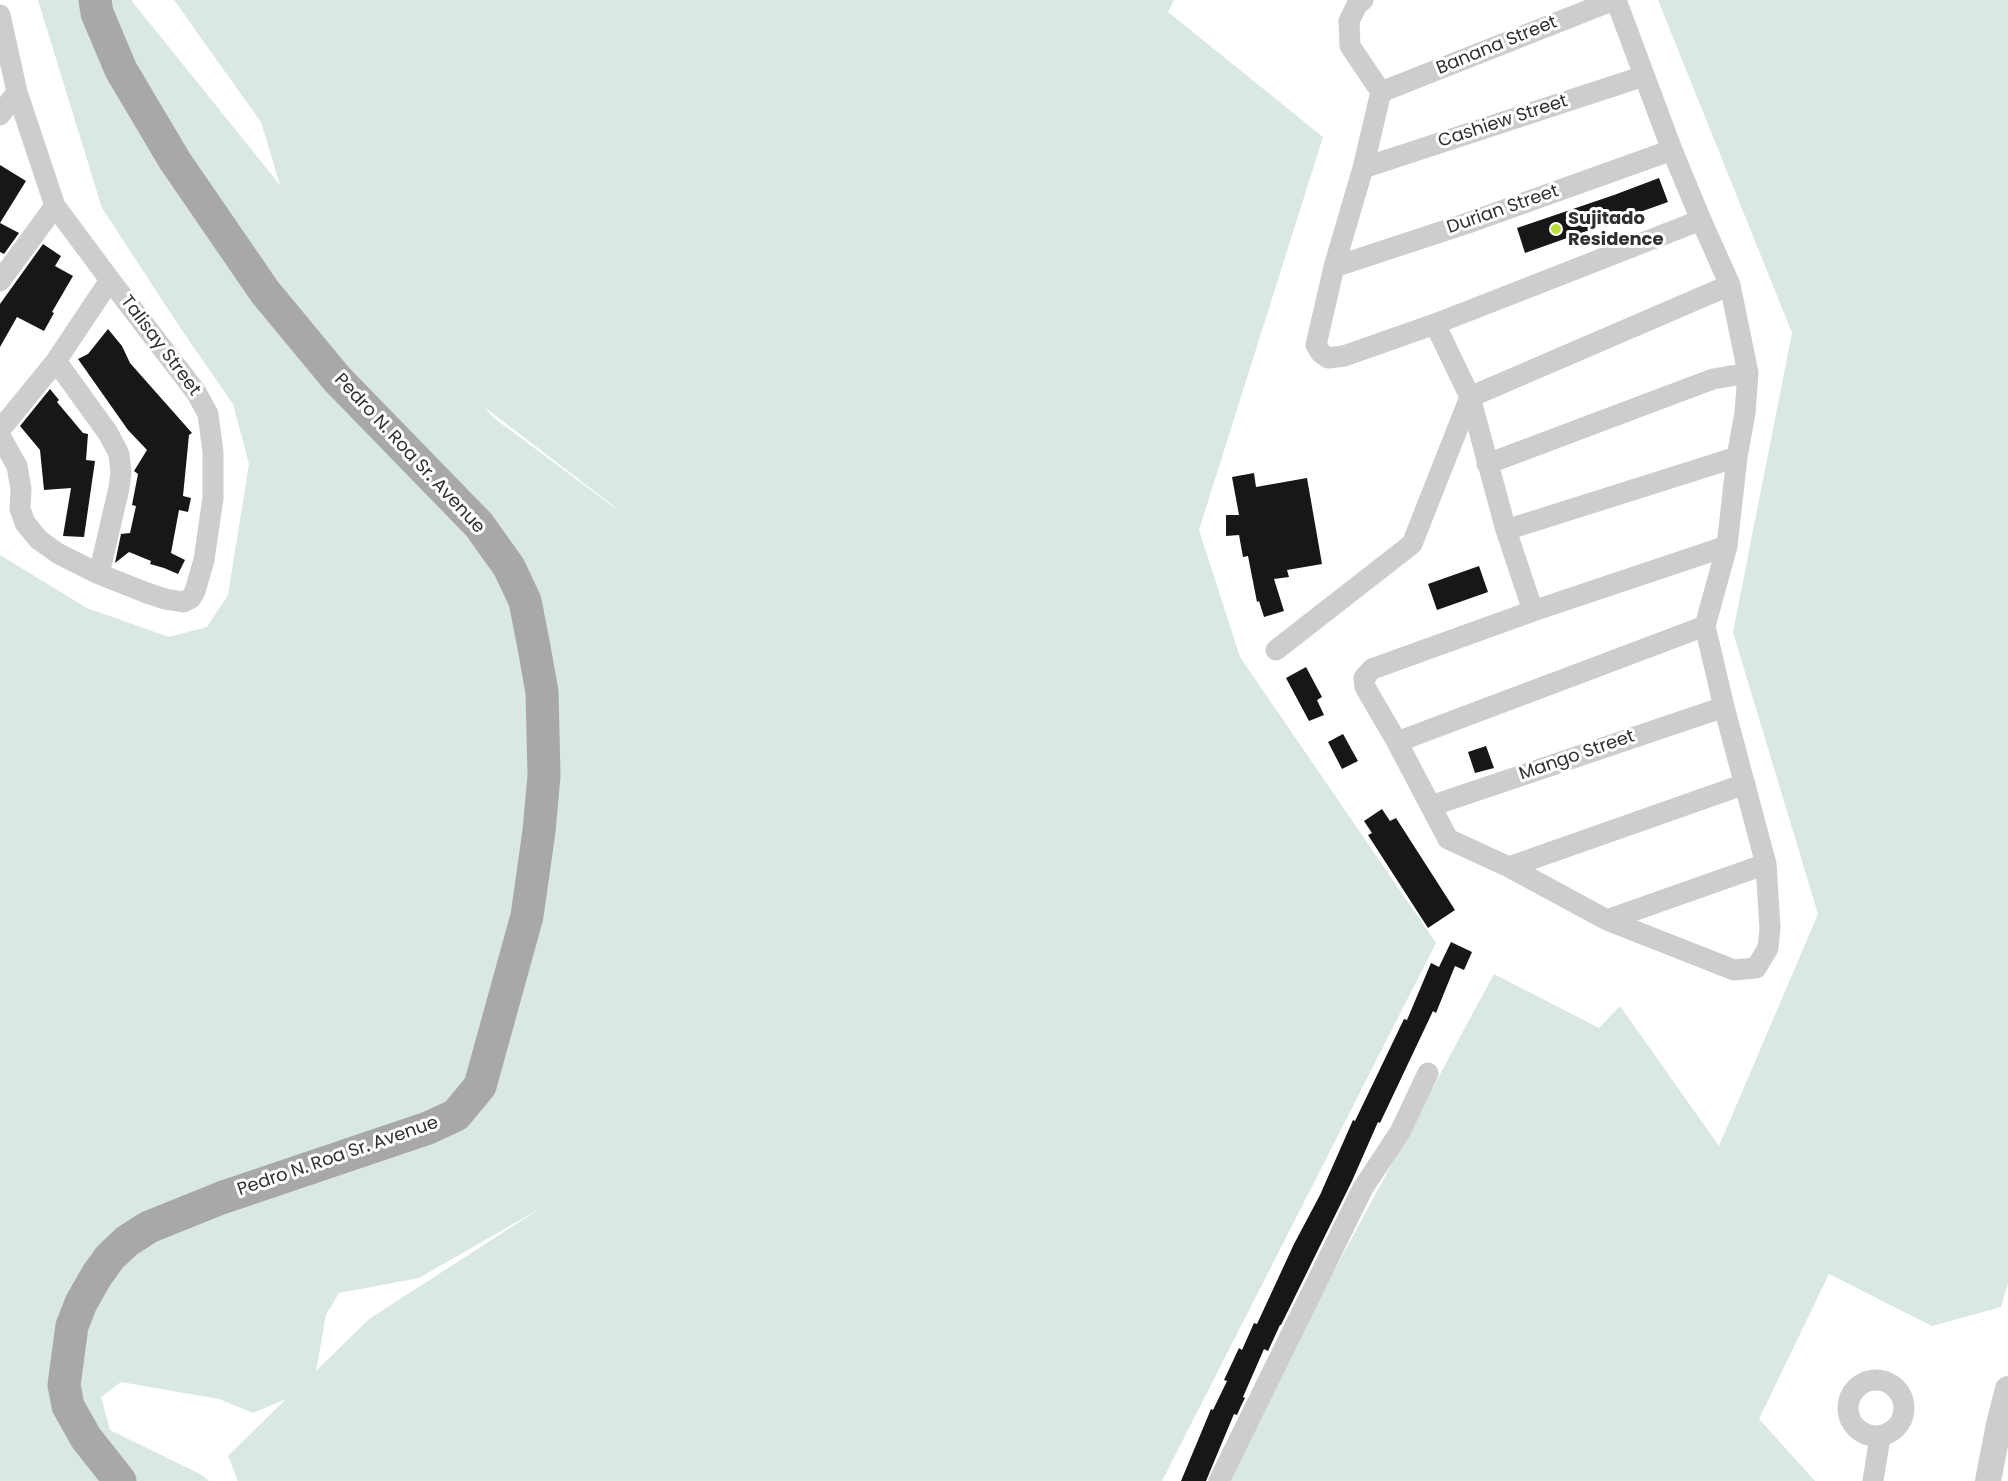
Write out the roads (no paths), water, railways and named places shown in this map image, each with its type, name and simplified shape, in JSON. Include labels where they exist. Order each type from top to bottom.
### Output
[{"type":"main road","name":"Pedro N. Roa Sr. Avenue","points":[[95,0],[97,13],[121,70],[175,161],[265,292],[337,379],[479,525],[509,567],[525,601],[542,692],[544,776],[527,916],[480,1086],[456,1114],[428,1128],[221,1198],[148,1227],[127,1241],[110,1257],[97,1275],[81,1303],[72,1326],[64,1385],[68,1406],[86,1438],[120,1481]]},
{"type":"street","points":[[1364,0],[1357,5],[1349,21],[1350,46],[1381,92],[1363,168],[1334,267],[1316,345],[1328,358],[1344,356],[1435,324],[1701,220]]},
{"type":"street","points":[[1615,0],[1672,150],[1730,285],[1748,373],[1745,413],[1737,457],[1727,546],[1705,626],[1766,864],[1770,928],[1768,948],[1755,968],[1734,970],[1607,920],[1509,867],[1448,839],[1365,687],[1364,678],[1372,669],[1533,611],[1727,546]]},
{"type":"street","name":"Banana Street","points":[[1381,92],[1615,0]]},
{"type":"street","name":"Talisay Street","points":[[0,15],[17,92],[56,206],[196,392],[208,414],[213,452],[213,498],[204,560],[191,598],[183,602],[165,599],[99,574],[59,554],[39,540],[25,523],[20,508],[21,489],[17,466],[0,436]]},
{"type":"street","name":"Cashiew Street","points":[[1363,168],[1644,76]]},
{"type":"street","points":[[0,115],[17,92]]},
{"type":"street","name":"Durian Street","points":[[1334,267],[1465,224],[1672,150]]},
{"type":"street","points":[[0,281],[56,206]]},
{"type":"street","points":[[0,430],[56,361],[110,280]]},
{"type":"street","points":[[1276,650],[1412,544],[1470,397],[1730,285]]},
{"type":"street","points":[[1435,324],[1470,397],[1506,530],[1533,611]]},
{"type":"street","points":[[56,361],[108,433],[119,454],[121,472],[119,488],[99,574]]},
{"type":"street","points":[[1487,464],[1713,379],[1748,373]]},
{"type":"street","points":[[1506,530],[1737,457]]},
{"type":"street","points":[[1396,742],[1705,626]]},
{"type":"street","name":"Mango Street","points":[[1431,806],[1724,707]]},
{"type":"street","points":[[1509,867],[1745,784]]},
{"type":"street","points":[[1607,920],[1766,864]]},
{"type":"street","points":[[1219,1481],[1328,1256],[1363,1188],[1400,1132],[1428,1073]]},
{"type":"street","points":[[1988,1481],[2008,1389]]},
{"type":"street","points":[[1873,1481],[1880,1437]]},
{"type":"place","name":"Sujitado Residence","points":[[1556,229]]}]
